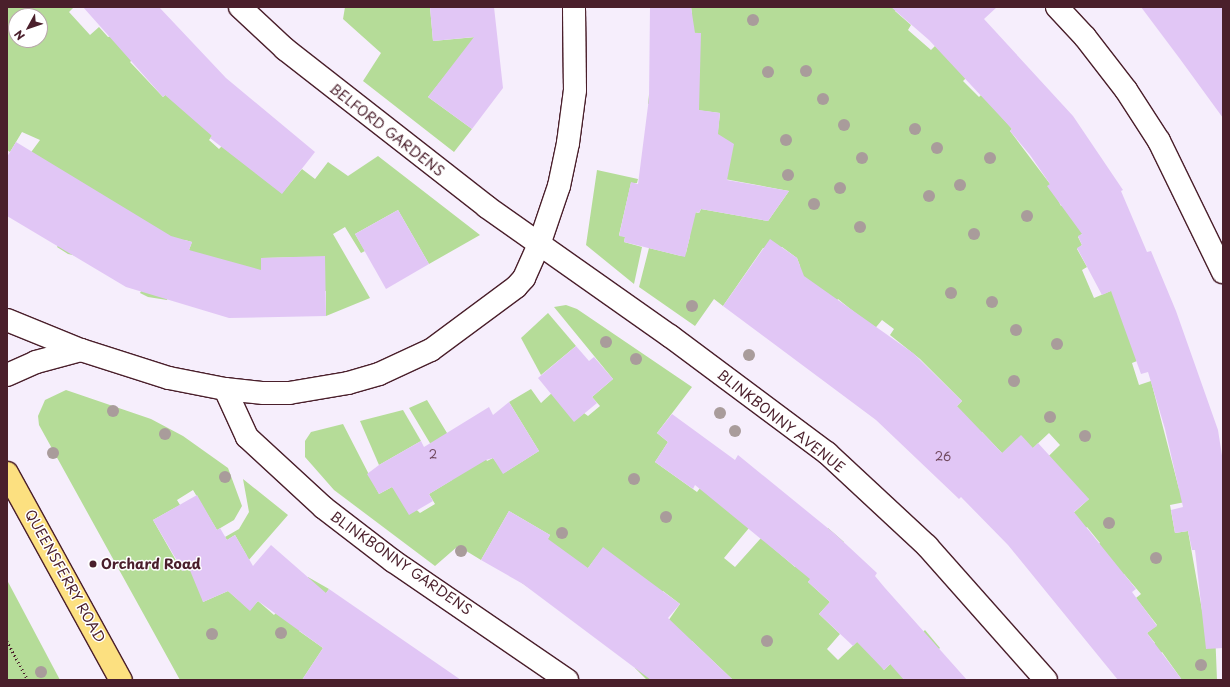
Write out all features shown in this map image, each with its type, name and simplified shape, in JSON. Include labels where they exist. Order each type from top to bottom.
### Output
[{"type":"main road","name":"QUEENSFERRY ROAD","points":[[7,473],[121,680]]},
{"type":"street","name":"BELFORD GARDENS","points":[[240,7],[313,72],[539,245]]},
{"type":"street","points":[[7,320],[81,350],[169,378],[225,389],[289,393],[315,390],[379,374],[431,350],[516,287],[524,278],[539,245],[559,186],[568,143],[575,90],[574,7]]},
{"type":"street","points":[[1057,7],[1085,37],[1126,90],[1160,141],[1223,272]]},
{"type":"street","name":"BLINKBONNY AVENUE","points":[[539,245],[670,336],[827,452],[927,546],[995,619],[1046,680]]},
{"type":"street","points":[[7,375],[42,360],[81,350]]},
{"type":"street","name":"BLINKBONNY GARDENS","points":[[225,389],[237,420],[251,442],[324,508],[393,561],[567,680]]},
{"type":"path","points":[[7,640],[28,680]]},
{"type":"green space","points":[[7,7],[74,7],[69,12],[90,35],[99,27],[108,37],[172,21],[130,62],[163,97],[186,75],[212,136],[209,140],[219,149],[223,145],[282,193],[302,169],[315,179],[328,162],[348,176],[378,156],[480,235],[429,264],[398,210],[355,234],[365,251],[361,253],[345,227],[333,234],[370,298],[326,316],[326,291],[311,292],[310,257],[261,258],[262,317],[233,316],[189,250],[192,242],[185,240],[167,300],[148,297],[140,293],[152,272],[68,254],[57,247],[92,190],[7,185],[40,140],[22,132],[10,152],[7,150]]},
{"type":"green space","points":[[345,7],[430,7],[433,41],[476,37],[428,97],[472,129],[454,152],[363,81],[381,53],[343,19]]},
{"type":"green space","points":[[691,7],[898,7],[895,11],[911,25],[908,30],[931,50],[961,20],[966,78],[963,81],[979,97],[982,94],[1012,129],[1010,131],[1050,184],[1061,206],[1096,186],[1083,233],[1078,237],[1082,245],[1077,249],[1087,267],[1082,270],[1094,298],[1113,290],[1137,361],[1132,363],[1139,385],[1151,381],[1179,489],[1206,483],[1210,497],[1170,505],[1175,533],[1188,531],[1202,610],[1215,630],[1217,680],[1182,680],[1162,652],[1147,663],[1141,654],[1155,643],[1147,633],[1157,625],[1136,598],[1141,594],[1124,574],[1045,589],[1100,543],[1087,527],[1072,540],[1060,525],[1089,499],[1021,483],[1060,445],[1049,433],[1033,448],[1002,453],[982,432],[971,443],[948,415],[962,401],[920,359],[890,335],[894,329],[882,320],[852,356],[864,320],[838,299],[825,316],[796,271],[800,266],[797,258],[782,247],[763,248],[723,306],[714,299],[695,326],[639,287],[649,248],[681,256],[686,253],[690,236],[680,209],[699,213],[701,209],[768,221],[789,191],[692,173],[732,144],[717,139],[720,113],[648,104],[649,95],[700,33],[650,32],[650,16],[692,14]]},
{"type":"green space","points":[[597,170],[638,179],[637,183],[631,183],[619,235],[625,237],[624,242],[642,247],[634,284],[586,245]]},
{"type":"green space","points":[[566,305],[577,309],[692,387],[657,433],[668,442],[655,462],[697,492],[713,471],[749,528],[724,558],[735,567],[761,538],[795,567],[828,528],[844,542],[808,582],[830,602],[819,614],[840,634],[827,649],[838,660],[860,639],[884,670],[925,630],[940,648],[904,680],[733,680],[692,641],[655,680],[647,680],[635,668],[680,604],[663,591],[649,609],[603,548],[588,568],[534,591],[522,583],[550,535],[509,511],[481,560],[458,546],[435,566],[334,490],[305,457],[305,441],[311,432],[343,424],[379,494],[392,487],[420,513],[435,504],[429,494],[452,480],[409,408],[427,400],[447,433],[476,443],[487,461],[493,458],[504,473],[539,451],[509,402],[531,389],[541,403],[554,391],[588,416],[600,406],[592,397],[613,379],[554,307]]},
{"type":"green space","points":[[548,313],[576,346],[541,375],[521,338]]},
{"type":"green space","points":[[66,390],[151,419],[183,436],[228,468],[242,506],[234,520],[217,530],[193,490],[177,500],[180,505],[153,520],[182,571],[198,563],[203,602],[228,591],[250,610],[258,601],[274,615],[308,577],[329,589],[299,631],[323,648],[302,680],[180,680],[39,425],[38,416],[45,400]]},
{"type":"green space","points":[[403,410],[421,441],[379,465],[360,421]]},
{"type":"green space","points":[[243,479],[288,515],[241,569],[227,574],[247,556],[235,535],[227,540],[225,537],[239,529],[249,512]]},
{"type":"green space","points":[[7,580],[60,680],[7,680]]},
{"type":"building","points":[[83,7],[159,7],[226,78],[315,152],[282,194],[210,138],[212,136],[165,95],[163,97]]},
{"type":"building","points":[[430,7],[494,7],[503,88],[472,129],[428,97],[474,37],[433,41]]},
{"type":"building","points":[[650,7],[691,7],[695,33],[701,33],[699,110],[720,113],[718,134],[734,144],[727,180],[789,191],[768,221],[701,209],[699,213],[696,212],[685,257],[624,242],[625,237],[619,236],[631,182],[638,184],[649,98]]},
{"type":"building","points":[[891,7],[997,7],[984,19],[1073,116],[1123,190],[1121,191],[1147,252],[1151,251],[1176,311],[1218,430],[1223,462],[1223,648],[1206,649],[1195,550],[1192,550],[1188,531],[1175,533],[1171,510],[1183,507],[1165,429],[1148,372],[1141,374],[1111,291],[1102,295],[1077,248],[1082,245],[1078,236],[1082,234],[1047,186],[1050,184],[1030,155],[1010,131],[1012,129],[929,40]]},
{"type":"building","points":[[1141,7],[1223,7],[1223,118],[1180,59]]},
{"type":"building","points":[[16,142],[171,236],[192,242],[189,250],[261,270],[261,258],[325,256],[326,316],[229,318],[126,287],[7,216],[7,157]]},
{"type":"building","points":[[398,210],[429,264],[386,289],[355,234]]},
{"type":"building","points":[[770,239],[797,258],[804,276],[913,353],[962,401],[957,406],[1002,453],[1021,435],[1033,448],[1038,443],[1089,499],[1074,512],[1136,589],[1132,592],[1157,626],[1147,633],[1182,680],[1118,680],[1008,545],[961,497],[959,499],[876,420],[723,306]]},
{"type":"building","points":[[576,346],[589,361],[594,357],[613,379],[592,397],[597,403],[574,422],[538,378]]},
{"type":"building","points":[[509,402],[539,451],[503,474],[493,458],[486,460],[429,494],[433,501],[409,515],[392,487],[379,494],[367,474],[379,465],[421,441],[424,447],[489,407],[493,415]]},
{"type":"building","points":[[672,414],[735,460],[738,455],[835,534],[877,573],[875,576],[885,588],[967,680],[904,680],[890,664],[884,670],[857,642],[853,646],[819,614],[830,602],[808,582],[810,579],[695,485],[693,489],[655,462],[668,442],[657,433]]},
{"type":"building","points":[[197,495],[217,530],[220,528],[227,540],[235,535],[253,566],[271,545],[326,593],[329,589],[461,680],[302,680],[323,648],[258,601],[250,611],[228,591],[203,602],[189,568],[183,571],[153,520]]},
{"type":"building","points":[[509,511],[550,535],[548,539],[588,568],[603,547],[680,604],[668,618],[733,680],[651,680],[523,584],[481,560]]},
{"type":"place","name":"Orchard Road","points":[[93,564]]}]
